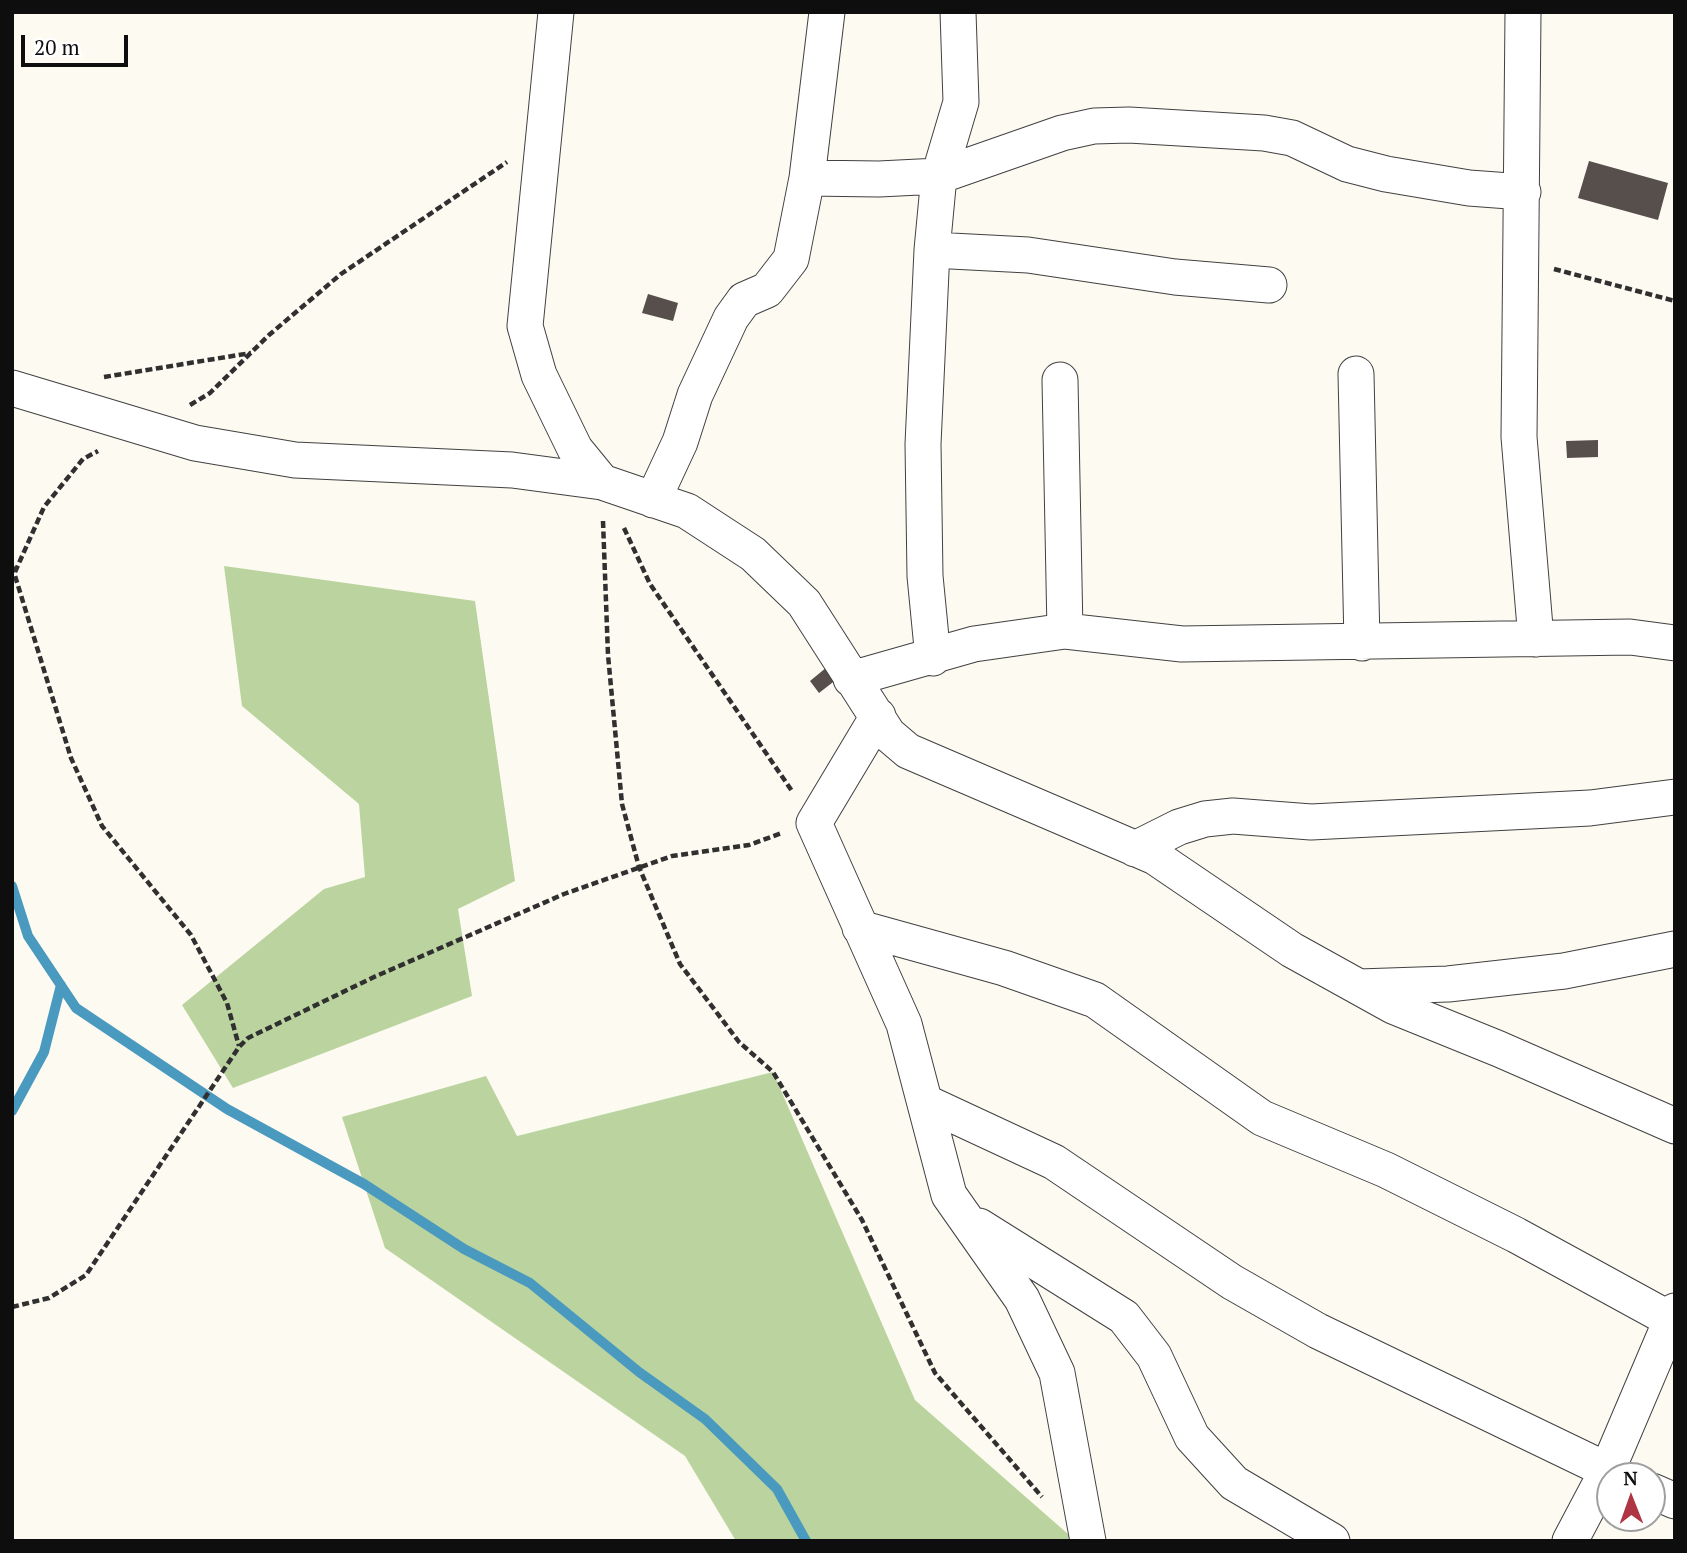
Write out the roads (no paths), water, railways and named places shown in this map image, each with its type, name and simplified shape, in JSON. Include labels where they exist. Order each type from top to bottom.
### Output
[{"type":"street","points":[[556,12],[525,326],[539,375],[575,449],[602,482]]},
{"type":"street","points":[[653,500],[680,442],[695,395],[731,318],[744,300],[766,290],[791,259],[807,178],[827,12]]},
{"type":"street","points":[[933,658],[925,576],[923,444],[932,250],[939,176],[961,102],[958,12]]},
{"type":"street","points":[[1523,12],[1523,192],[1518,437],[1536,639]]},
{"type":"street","points":[[807,178],[939,176],[1062,134],[1094,127],[1129,125],[1292,138],[1347,164],[1386,174],[1469,188],[1523,192]]},
{"type":"street","points":[[932,250],[1028,255],[1175,277],[1269,285]]},
{"type":"street","points":[[1356,374],[1362,643]]},
{"type":"street","points":[[1060,380],[1065,631]]},
{"type":"street","points":[[12,387],[195,443],[295,460],[512,470],[602,482],[687,512],[753,554],[804,603],[850,679],[888,733],[908,751],[1155,857],[1292,950],[1392,1006],[1499,1049],[1675,1126]]},
{"type":"street","points":[[850,679],[933,658],[974,644],[1065,631],[1182,644],[1630,637],[1675,643]]},
{"type":"street","points":[[878,716],[814,823],[904,1024],[949,1195],[1022,1299],[1057,1373],[1088,1541]]},
{"type":"street","points":[[1135,849],[1179,827],[1205,819],[1233,816],[1311,822],[1590,808],[1675,797]]},
{"type":"street","points":[[860,928],[1004,968],[1095,1000],[1262,1118],[1398,1176],[1674,1318],[1617,1462]]},
{"type":"street","points":[[1357,987],[1461,983],[1564,971],[1675,949]]},
{"type":"street","points":[[925,1102],[1054,1162],[1232,1282],[1318,1331],[1596,1465]]},
{"type":"street","points":[[964,1217],[1124,1317],[1154,1356],[1192,1437],[1234,1483],[1332,1541]]},
{"type":"street","points":[[1570,1541],[1596,1500]]},
{"type":"waterway","points":[[12,886],[28,936],[76,1008],[227,1109],[364,1184],[464,1249],[530,1283],[639,1372],[705,1419],[777,1489],[806,1541]]},
{"type":"waterway","points":[[12,1111],[44,1052],[61,985]]}]
